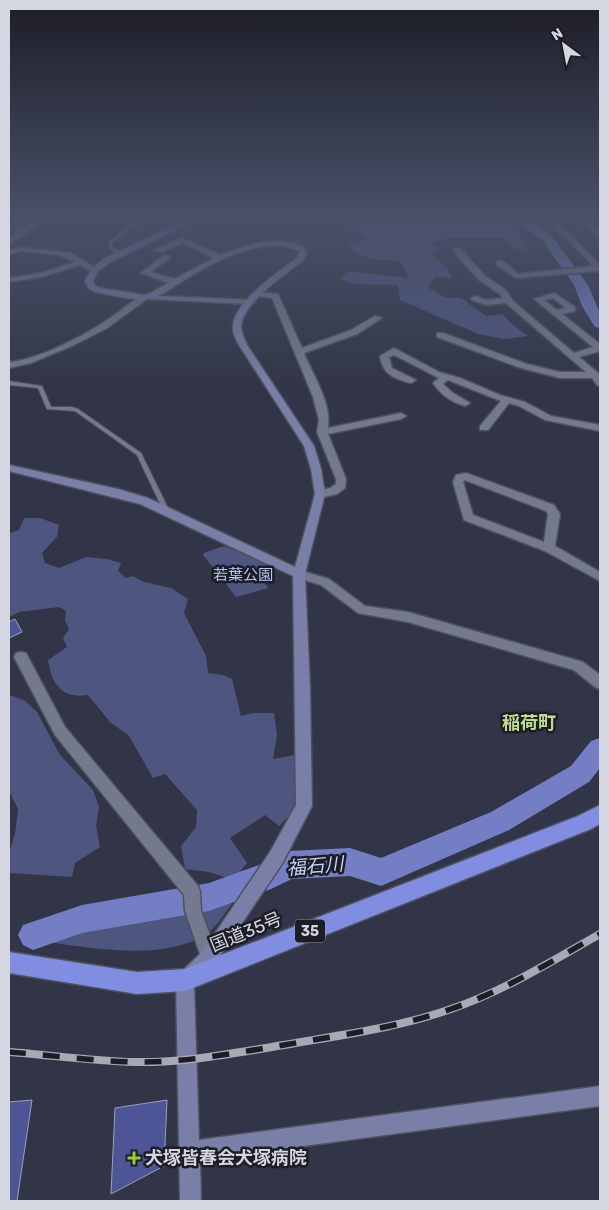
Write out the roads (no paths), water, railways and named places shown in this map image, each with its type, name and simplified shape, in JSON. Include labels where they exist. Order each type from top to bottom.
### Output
[{"type":"highway","name":"国道35号","points":[[9,963],[137,983],[185,980],[584,823],[600,814]]},
{"type":"street","points":[[9,280],[27,275]]},
{"type":"street","points":[[92,275],[89,281],[92,287],[110,293],[145,297],[251,302]]},
{"type":"street","points":[[153,275],[175,282]]},
{"type":"street","points":[[9,365],[27,363],[106,325],[145,297],[157,293],[186,275]]},
{"type":"street","points":[[191,1201],[185,980],[209,957],[276,858],[304,806],[304,689],[299,574],[320,494],[310,446],[239,338],[237,325],[241,314],[251,302],[280,275]]},
{"type":"street","points":[[480,275],[503,292],[508,300],[597,379]]},
{"type":"street","points":[[258,294],[275,296],[318,397],[324,420],[322,432],[341,479],[341,486],[320,494]]},
{"type":"street","points":[[475,298],[486,303],[508,300]]},
{"type":"street","points":[[555,313],[600,348]]},
{"type":"street","points":[[299,352],[354,332],[378,318]]},
{"type":"street","points":[[440,335],[524,366],[560,375],[597,379]]},
{"type":"street","points":[[572,356],[600,348]]},
{"type":"street","points":[[411,380],[387,370],[384,366],[384,356],[394,351],[436,374],[522,404],[548,418],[600,428]]},
{"type":"street","points":[[446,377],[438,383],[450,398],[465,403]]},
{"type":"street","points":[[484,428],[507,400]]},
{"type":"street","points":[[322,432],[401,416]]},
{"type":"street","points":[[9,468],[118,493],[144,501],[299,574],[325,582],[362,610],[408,617],[578,666],[600,683]]},
{"type":"street","points":[[549,548],[554,514],[550,508],[474,478],[460,477],[458,482],[468,517],[549,548],[600,577]]},
{"type":"street","points":[[21,657],[60,731],[192,892],[193,911],[209,957]]},
{"type":"street","points":[[191,1151],[600,1096]]},
{"type":"lane","points":[[9,383],[40,387],[49,408],[68,408],[81,412],[139,454],[167,512]]},
{"type":"waterway","name":"福石川","points":[[574,275],[581,285],[589,306],[600,324]]},
{"type":"waterway","name":"福石川","points":[[33,935],[82,919],[209,897],[271,875],[289,865],[350,862],[381,872],[500,821],[580,774],[600,749]]},
{"type":"railway","points":[[9,1052],[134,1062],[172,1061],[228,1054],[368,1030],[431,1016],[471,1002],[527,975],[600,934]]},
{"type":"place","name":"犬塚皆春会犬塚病院","points":[[134,1158]]},
{"type":"district","name":"稲荷町","points":[[529,723]]},
{"type":"park label","name":"若葉公園","points":[[243,575]]}]
